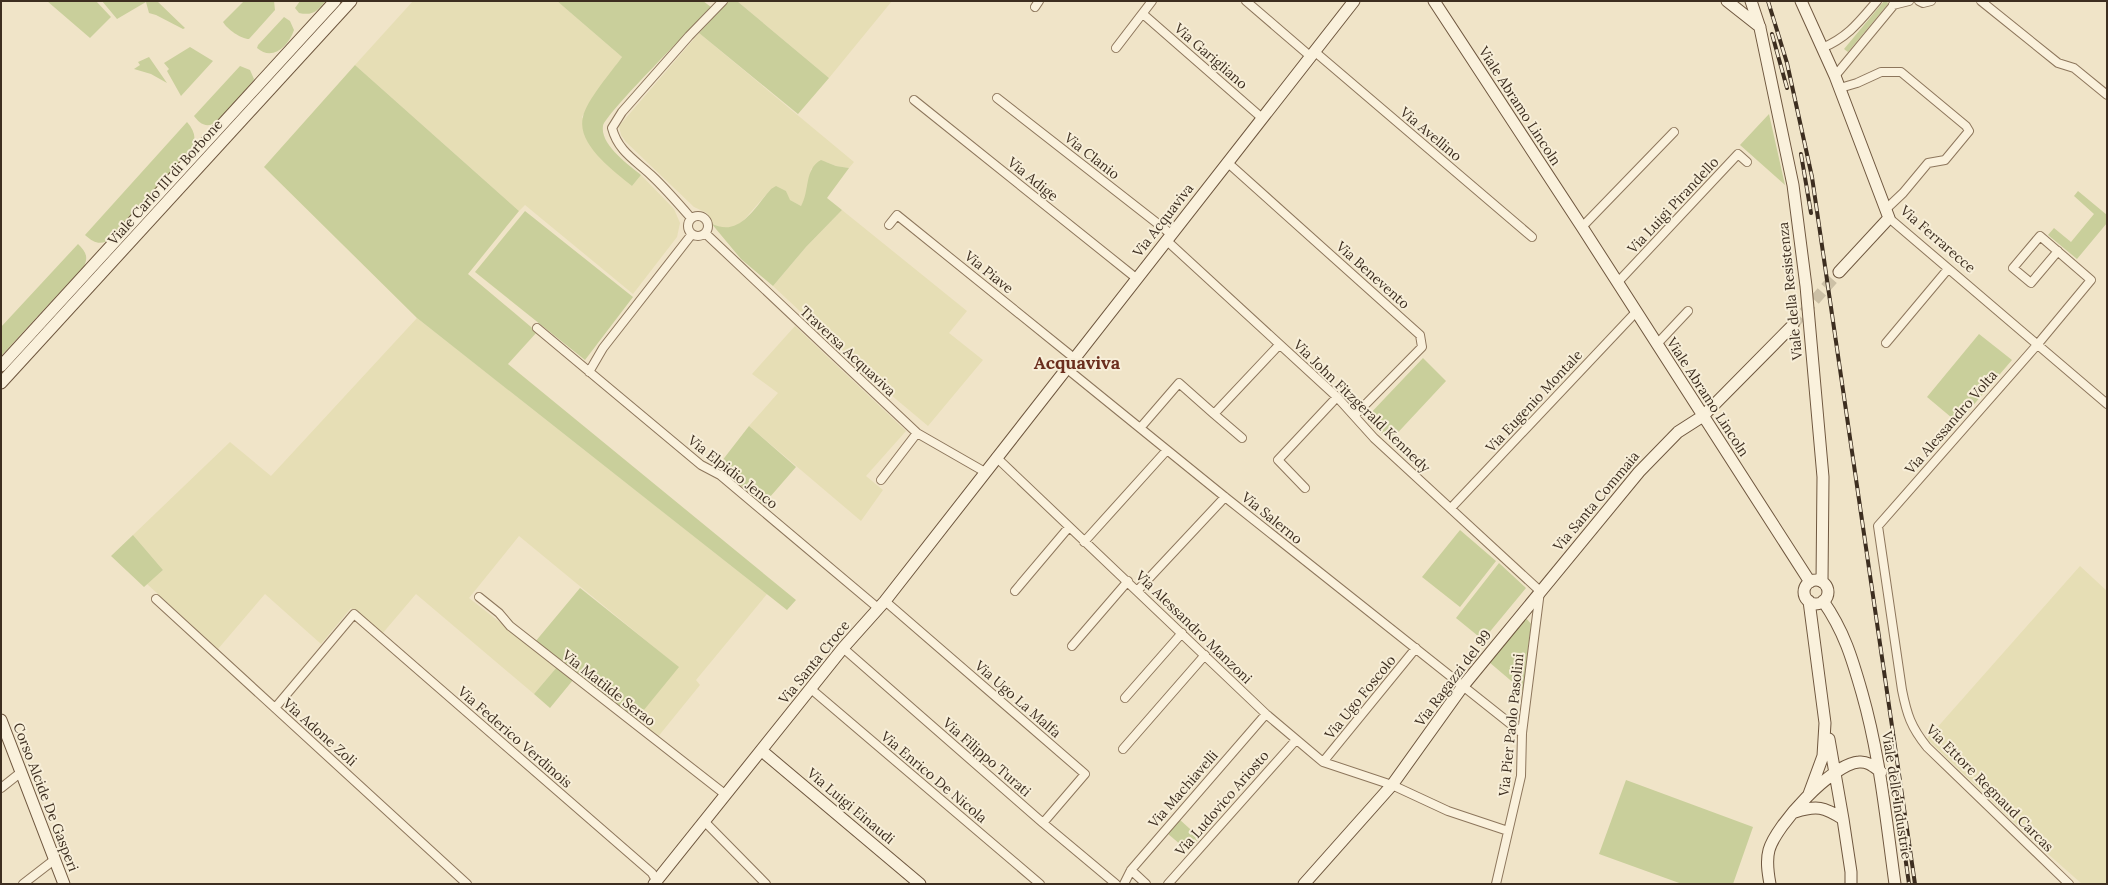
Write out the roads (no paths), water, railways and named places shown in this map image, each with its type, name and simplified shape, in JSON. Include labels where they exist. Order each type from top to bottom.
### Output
[{"type":"street","name":"Viale Carlo III di Borbone","points":[[1,366],[335,1]]},
{"type":"street","name":"Viale Carlo III di Borbone","points":[[1,383],[351,1]]},
{"type":"street","points":[[691,218],[672,196],[624,152],[615,140],[612,128],[616,119],[627,106],[689,36],[723,1]]},
{"type":"street","points":[[1116,48],[1152,1]]},
{"type":"street","name":"Via Avellino","points":[[1246,1],[1532,237]]},
{"type":"street","name":"Via Acquaviva","points":[[996,457],[1354,1]]},
{"type":"street","name":"Viale Abramo Lincoln","points":[[1434,1],[1618,282],[1810,582]]},
{"type":"street","points":[[1727,1],[1760,28]]},
{"type":"street","name":"Viale della Resistenza","points":[[1751,1],[1760,28],[1793,185],[1806,286],[1823,478],[1822,582]]},
{"type":"street","name":"Via Ferrarecce","points":[[1801,1],[1840,88],[1887,214],[1948,269],[2037,345],[2106,401]]},
{"type":"street","points":[[1822,48],[1841,40],[1850,33],[1877,1]]},
{"type":"street","points":[[1835,76],[1894,2],[1909,1]]},
{"type":"street","points":[[1919,1],[1923,3],[1930,1]]},
{"type":"street","points":[[1981,1],[2058,63],[2074,68],[2107,95]]},
{"type":"street","name":"Via Garigliano","points":[[1143,14],[1262,118]]},
{"type":"street","points":[[1839,272],[1928,163],[1945,160],[1969,131],[1966,126],[1900,72],[1881,72],[1858,83],[1840,88]]},
{"type":"street","name":"Via Clanio","points":[[997,98],[1169,237]]},
{"type":"street","name":"Via Adige","points":[[914,100],[1136,278]]},
{"type":"street","points":[[1582,227],[1674,132]]},
{"type":"street","name":"Via Luigi Pirandello","points":[[1618,282],[1738,154],[1747,162]]},
{"type":"street","name":"Via Benevento","points":[[1227,162],[1420,335],[1422,347],[1355,415]]},
{"type":"street","points":[[697,215],[706,218],[709,228],[705,233],[700,236],[692,234],[688,226],[691,218],[697,215]]},
{"type":"street","name":"Via Piave","points":[[889,225],[897,215],[1074,358]]},
{"type":"street","name":"Traversa Acquaviva","points":[[705,233],[917,433],[985,472]]},
{"type":"street","points":[[589,372],[603,348],[692,234]]},
{"type":"street","points":[[2040,236],[2058,252],[2031,283],[2013,268],[2040,236]]},
{"type":"street","name":"Via John Fitzgerald Kennedy","points":[[1169,237],[1279,345],[1355,415],[1374,438],[1540,591]]},
{"type":"street","name":"Via Alessandro Volta","points":[[1886,517],[2037,345],[2091,280],[2058,252]]},
{"type":"street","points":[[1886,343],[1948,269]]},
{"type":"street","points":[[1657,344],[1688,311]]},
{"type":"street","name":"Via Eugenio Montale","points":[[1451,508],[1636,312]]},
{"type":"street","name":"Via Santa Commaia","points":[[1678,432],[1703,416],[1793,325]]},
{"type":"street","name":"Via Elpidio Jenco","points":[[537,328],[701,465],[720,475],[881,605]]},
{"type":"street","points":[[1214,414],[1279,345]]},
{"type":"street","name":"Via Salerno","points":[[1066,368],[1225,497],[1522,733]]},
{"type":"street","points":[[1140,427],[1179,383],[1242,438]]},
{"type":"street","points":[[1305,488],[1278,460],[1336,397]]},
{"type":"street","points":[[1697,406],[1713,406]]},
{"type":"street","name":"Via Santa Commaia","points":[[1540,591],[1639,472],[1678,432],[1697,406]]},
{"type":"street","points":[[881,480],[917,433]]},
{"type":"street","points":[[1084,542],[1167,450]]},
{"type":"street","name":"Via Santa Croce","points":[[656,883],[843,648],[881,605],[996,457]]},
{"type":"street","name":"Via Alessandro Manzoni","points":[[996,457],[1084,542],[1138,590],[1266,714],[1324,762],[1392,785],[1448,811],[1508,831]]},
{"type":"street","points":[[1138,590],[1225,497]]},
{"type":"street","name":"Via Ettore Regnaud Carcas","points":[[1886,517],[1878,526],[1902,690],[1908,717],[1914,731],[1927,747],[2069,884]]},
{"type":"street","points":[[1015,591],[1069,526]]},
{"type":"street","points":[[1808,601],[1815,604],[1823,601],[1827,591],[1822,582],[1816,580],[1810,582],[1804,591],[1808,601],[1826,723],[1836,773],[1851,872],[1851,884]]},
{"type":"street","points":[[1072,646],[1128,582]]},
{"type":"street","name":"Via Ragazzi del 99","points":[[1304,884],[1392,785],[1462,686],[1540,591]]},
{"type":"street","name":"Via Pier Paolo Pasolini","points":[[1496,884],[1521,776],[1522,733],[1540,591]]},
{"type":"street","name":"Via Matilde Serao","points":[[479,597],[499,613],[510,626],[726,795]]},
{"type":"street","name":"Via Adone Zoli","points":[[156,599],[467,884]]},
{"type":"street","name":"Viale delle Industrie","points":[[1823,601],[1850,649],[1869,718],[1881,772],[1895,884]]},
{"type":"street","name":"Via Ugo La Malfa","points":[[881,605],[1085,774],[1043,823]]},
{"type":"street","name":"Via Federico Verdinois","points":[[275,708],[354,614],[652,873],[656,883]]},
{"type":"street","points":[[1125,698],[1182,633]]},
{"type":"street","name":"Via Filippo Turati","points":[[843,648],[1043,823],[1116,884]]},
{"type":"street","name":"Via Ugo Foscolo","points":[[1324,762],[1416,648]]},
{"type":"street","points":[[1123,749],[1205,655]]},
{"type":"street","name":"Via Enrico De Nicola","points":[[811,689],[1040,884]]},
{"type":"street","name":"Via Machiavelli","points":[[1124,884],[1131,870],[1266,714]]},
{"type":"street","name":"Corso Alcide De Gasperi","points":[[1,720],[64,884]]},
{"type":"street","points":[[1809,794],[1823,756],[1826,723]]},
{"type":"street","name":"Via Ludovico Ariosto","points":[[1168,884],[1296,740]]},
{"type":"street","name":"Via Luigi Einaudi","points":[[762,751],[920,884]]},
{"type":"street","points":[[1770,884],[1767,863],[1768,851],[1782,824],[1809,794],[1846,766],[1859,762],[1873,766],[1881,772]]},
{"type":"street","points":[[1,788],[20,772]]},
{"type":"street","points":[[1794,812],[1817,807],[1828,809],[1843,819]]},
{"type":"street","points":[[705,822],[766,884]]},
{"type":"street","points":[[23,884],[54,860]]},
{"type":"street","points":[[1131,870],[1146,884]]},
{"type":"tunnel","points":[[1793,325],[1839,272]]},
{"type":"railway","points":[[1768,1],[1787,63],[1812,177],[1915,884]]},
{"type":"railway","points":[[1772,34],[1787,88]]},
{"type":"railway","points":[[1801,154],[1811,213]]},
{"type":"railway","points":[[1893,771],[1909,884]]},
{"type":"district","name":"Acquaviva","points":[[1077,363]]}]
